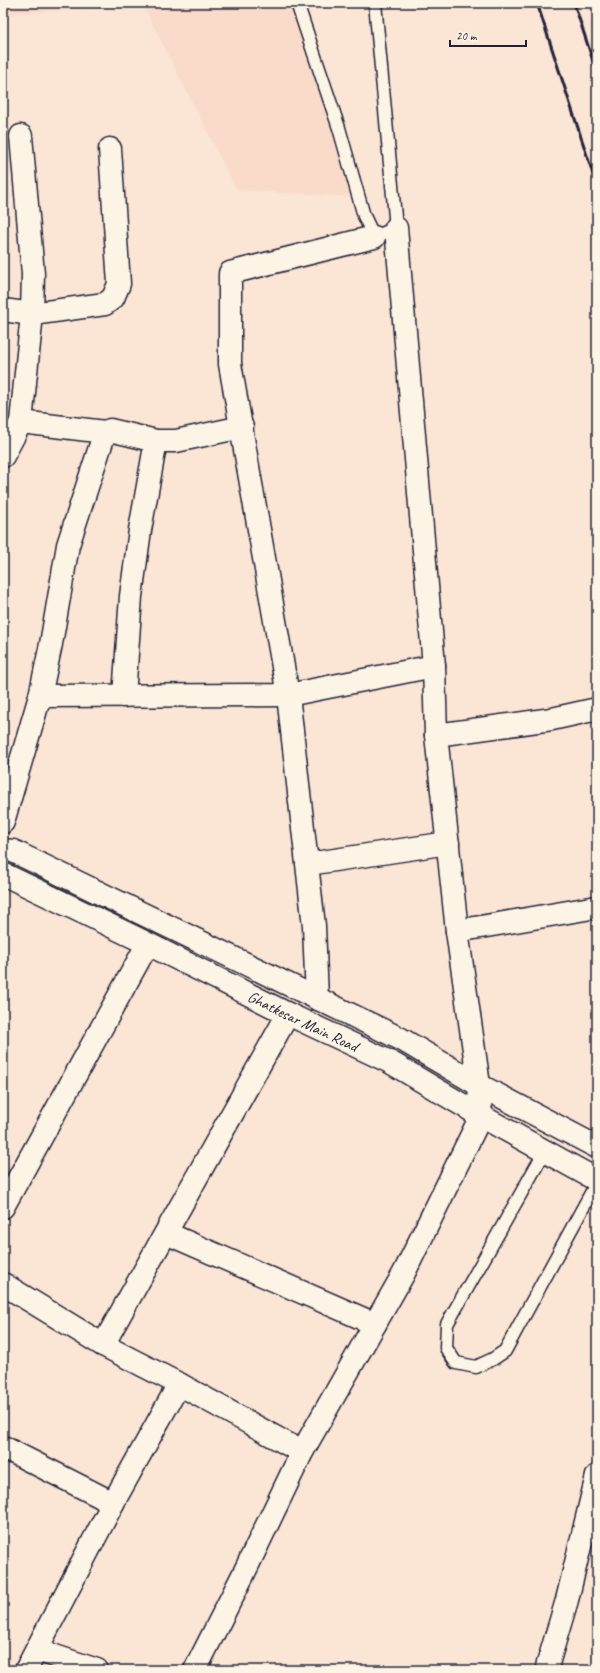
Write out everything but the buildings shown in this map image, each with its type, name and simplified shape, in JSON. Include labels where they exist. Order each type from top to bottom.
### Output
[{"type":"street","points":[[3,456],[21,422],[32,314],[33,274],[21,136]]},
{"type":"street","points":[[3,310],[32,314],[105,304],[113,298],[119,284],[110,149]]},
{"type":"street","points":[[195,1670],[243,1575],[302,1452],[404,1272],[481,1116],[479,1085],[457,931],[436,735],[434,666],[396,228]]},
{"type":"street","points":[[317,999],[314,926],[288,695],[230,364],[230,273],[374,237]]},
{"type":"street","points":[[21,422],[105,432],[110,430],[156,441],[176,440],[242,427]]},
{"type":"street","points":[[3,822],[40,696],[51,644],[68,545],[105,432]]},
{"type":"street","points":[[124,696],[131,596],[140,530],[156,441]]},
{"type":"street","points":[[40,696],[288,695],[434,666]]},
{"type":"street","points":[[436,735],[552,719],[597,709]]},
{"type":"street","points":[[308,864],[448,843]]},
{"type":"street","name":"Ghatkesar Main Road","points":[[3,850],[13,851],[401,1039],[479,1085],[597,1147]]},
{"type":"street","name":"Ghatkesar Main Road","points":[[3,874],[288,1014],[390,1062],[481,1116],[597,1181]]},
{"type":"street","points":[[457,931],[597,907]]},
{"type":"street","points":[[3,1207],[147,945]]},
{"type":"street","points":[[103,1345],[288,1014]]},
{"type":"street","points":[[166,1232],[375,1324]]},
{"type":"street","points":[[3,1284],[103,1345],[179,1384],[302,1452]]},
{"type":"street","points":[[26,1670],[113,1503],[179,1384]]},
{"type":"street","points":[[3,1447],[113,1503]]},
{"type":"street","points":[[547,1669],[567,1600],[597,1476]]},
{"type":"street","points":[[37,1650],[97,1670]]},
{"type":"lane","points":[[298,3],[339,128],[364,216],[374,237],[396,228],[375,3]]},
{"type":"lane","points":[[545,1152],[447,1324],[446,1348],[456,1363],[476,1367],[505,1351],[597,1181]]},
{"type":"shaded area","points":[[3,3],[293,3],[358,197],[237,190],[143,5],[3,14]]},
{"type":"railway","points":[[537,3],[597,186]]},
{"type":"railway","points":[[574,3],[597,73]]}]
